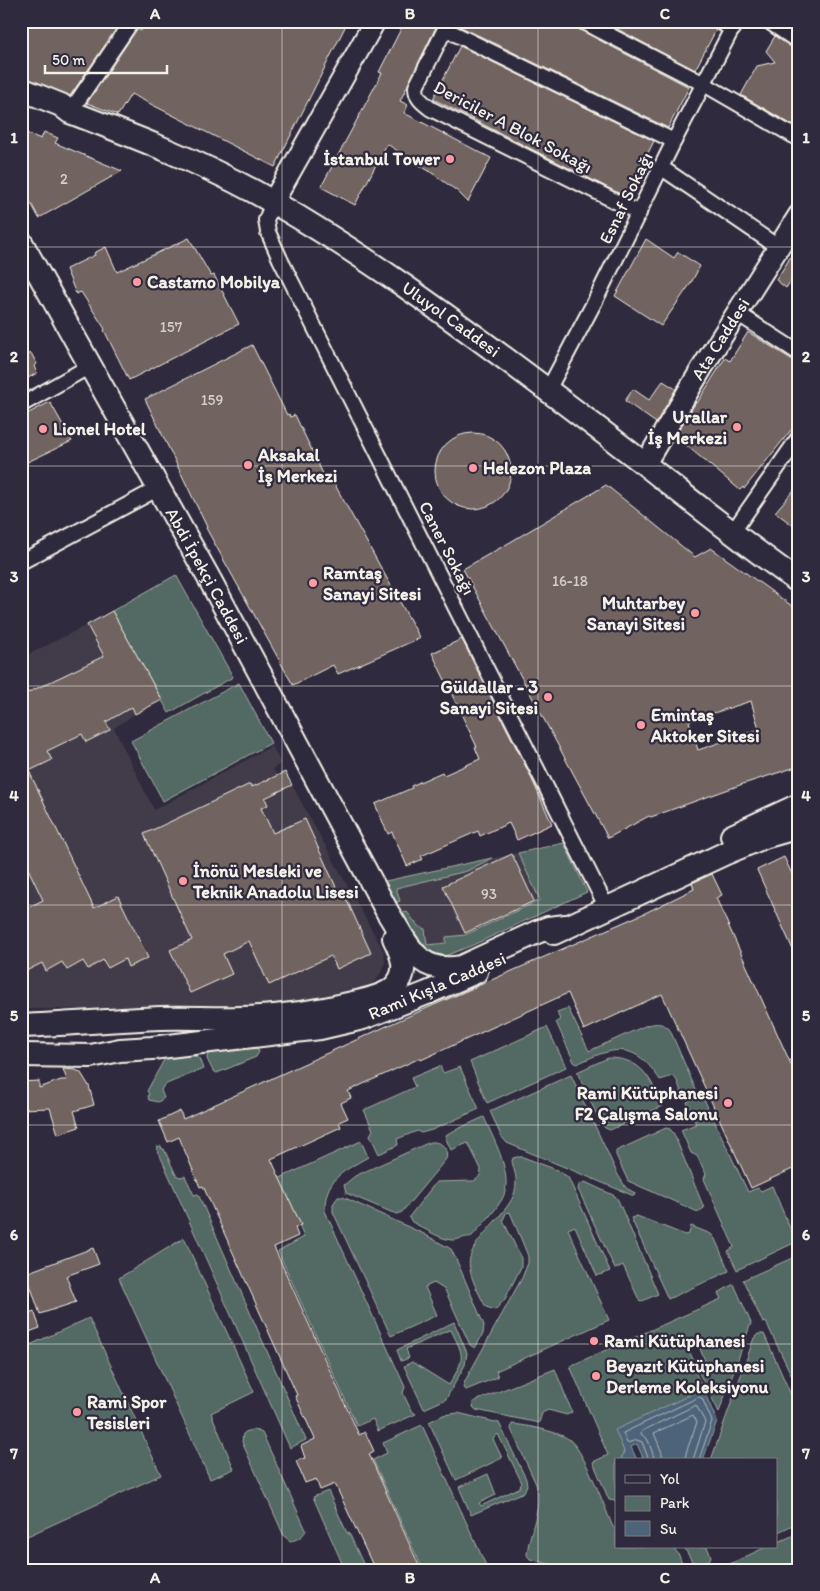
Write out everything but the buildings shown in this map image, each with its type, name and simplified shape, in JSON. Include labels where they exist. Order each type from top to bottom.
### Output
[{"type":"main road","points":[[21,89],[61,106],[70,112]]},
{"type":"main road","points":[[21,103],[54,113],[70,112]]},
{"type":"main road","name":"Uluyol Caddesi","points":[[70,112],[207,168],[273,202],[337,241],[482,341],[645,464],[732,533],[799,582]]},
{"type":"main road","name":"Abdi İpekçi Caddesi","points":[[21,242],[159,488],[388,913]]},
{"type":"main road","points":[[680,873],[732,836],[799,805]]},
{"type":"main road","name":"Rami Kışla Caddesi","points":[[21,1055],[91,1056],[120,1050],[152,1048],[320,1028],[363,1018],[427,994],[680,873],[764,837],[799,827]]},
{"type":"main road","points":[[388,913],[415,955],[428,964],[440,968],[461,966],[536,932],[548,928],[566,926]]},
{"type":"main road","name":"Rami Kışla Caddesi","points":[[21,1026],[169,1018],[280,1016],[311,1012],[369,999],[390,990],[401,979],[404,968],[403,959],[393,935],[388,913]]},
{"type":"street","points":[[70,112],[132,21]]},
{"type":"street","points":[[273,202],[376,21]]},
{"type":"street","points":[[582,21],[704,84],[799,139]]},
{"type":"street","points":[[718,21],[735,25]]},
{"type":"street","points":[[768,21],[799,42]]},
{"type":"street","points":[[447,25],[674,141]]},
{"type":"street","name":"Dericiler A Blok Sokağı","points":[[447,25],[416,87],[419,100],[431,109],[639,213]]},
{"type":"street","name":"Esnaf Sokağı","points":[[548,390],[595,302],[674,141],[735,25]]},
{"type":"street","points":[[662,168],[778,247]]},
{"type":"street","name":"Caner Sokağı","points":[[273,202],[266,220],[268,232],[280,260],[607,908]]},
{"type":"street","name":"Ata Caddesi","points":[[645,464],[702,368],[778,247],[796,226]]},
{"type":"street","points":[[737,313],[799,352]]},
{"type":"street","points":[[21,405],[90,366]]},
{"type":"street","points":[[732,533],[799,438]]},
{"type":"street","points":[[21,562],[159,488]]},
{"type":"shaded area","name":"İnönü Mesleki ve Teknik Anadolu Lisesi","points":[[87,625],[135,714],[114,728],[154,810],[272,746],[281,764],[273,768],[283,789],[292,785],[384,952],[385,961],[383,969],[376,981],[364,989],[302,1003],[215,1009],[21,1009],[21,683],[23,682],[21,677],[21,658]]},
{"type":"shaded area","points":[[564,843],[587,892],[473,945],[425,954],[381,882]]},
{"type":"green space","points":[[176,575],[233,677],[169,713],[112,611]]},
{"type":"green space","points":[[239,683],[271,743],[163,801],[131,741]]},
{"type":"green space","points":[[564,843],[587,892],[473,945],[440,958],[425,954],[396,915],[407,912],[418,926],[425,929],[427,945],[446,943],[446,937],[465,935],[540,900],[518,853]]},
{"type":"green space","points":[[492,858],[467,871],[396,888],[400,901],[391,904],[381,882]]},
{"type":"green space","points":[[568,1008],[589,1051],[647,1025],[662,1024],[670,1030],[696,1090],[683,1097],[673,1076],[660,1080],[651,1067],[633,1053],[613,1051],[602,1053],[577,1064],[574,1062],[556,1022],[560,1020],[557,1012]]},
{"type":"green space","points":[[547,1027],[566,1067],[487,1103],[470,1062]]},
{"type":"green space","points":[[254,1047],[259,1052],[256,1057],[217,1073],[213,1071],[207,1059],[210,1052]]},
{"type":"green space","points":[[192,1055],[199,1058],[203,1069],[164,1085],[161,1090],[164,1098],[158,1102],[149,1100],[147,1091],[166,1056]]},
{"type":"green space","points":[[608,1058],[630,1062],[644,1072],[663,1106],[610,1130],[605,1128],[601,1124],[577,1072]]},
{"type":"green space","points":[[440,1066],[443,1073],[460,1067],[479,1109],[432,1130],[421,1133],[417,1131],[397,1139],[398,1145],[379,1154],[370,1135],[373,1130],[364,1110],[415,1087],[411,1078]]},
{"type":"green space","points":[[571,1075],[618,1175],[626,1188],[635,1193],[634,1196],[507,1143],[501,1136],[490,1111]]},
{"type":"green space","points":[[702,1095],[748,1192],[758,1188],[761,1191],[772,1186],[796,1242],[737,1270],[728,1251],[734,1247],[704,1179],[706,1174],[697,1156],[691,1153],[681,1130],[696,1124],[687,1102]]},
{"type":"green space","points":[[484,1117],[502,1159],[506,1182],[505,1192],[494,1211],[471,1237],[452,1240],[442,1238],[412,1222],[409,1217],[436,1182],[474,1181],[480,1175],[481,1169],[468,1143],[451,1150],[446,1135]]},
{"type":"green space","points":[[666,1128],[670,1129],[674,1134],[704,1208],[698,1212],[628,1181],[616,1155],[616,1151]]},
{"type":"green space","points":[[361,1141],[368,1157],[337,1177],[328,1191],[325,1211],[405,1387],[403,1393],[411,1410],[416,1414],[378,1431],[373,1419],[357,1426],[278,1251],[304,1237],[278,1179]]},
{"type":"green space","points":[[430,1142],[443,1146],[447,1155],[446,1159],[402,1212],[397,1214],[391,1212],[346,1193],[344,1185],[355,1176]]},
{"type":"green space","points":[[161,1146],[176,1175],[180,1177],[185,1176],[194,1195],[198,1194],[306,1440],[290,1448],[158,1151],[157,1147]]},
{"type":"green space","points":[[523,1157],[557,1170],[568,1177],[610,1271],[597,1276],[575,1226],[568,1229],[609,1320],[496,1371],[498,1377],[466,1390],[463,1388],[465,1381],[522,1278],[528,1263],[528,1256],[510,1212],[506,1213],[503,1220],[521,1258],[521,1267],[505,1299],[495,1310],[486,1307],[472,1277],[469,1266],[470,1257],[480,1239],[507,1207],[513,1196],[516,1180],[512,1161],[513,1158]]},
{"type":"green space","points":[[585,1182],[615,1196],[618,1200],[658,1294],[640,1302],[623,1265],[615,1269],[578,1189],[579,1185]]},
{"type":"green space","points":[[338,1197],[343,1197],[424,1234],[451,1249],[484,1325],[483,1334],[475,1348],[470,1345],[445,1290],[434,1283],[425,1287],[437,1315],[391,1336],[333,1212],[333,1204]]},
{"type":"green space","points":[[637,1216],[685,1235],[689,1234],[691,1226],[711,1234],[729,1271],[668,1299],[631,1218]]},
{"type":"green space","points":[[184,1238],[254,1392],[211,1413],[234,1469],[210,1479],[119,1278]]},
{"type":"green space","points":[[799,1255],[799,1391],[766,1322],[763,1323],[743,1280]]},
{"type":"green space","points":[[734,1284],[751,1323],[719,1412],[695,1365],[705,1361],[696,1339],[686,1345],[693,1359],[690,1361],[703,1389],[616,1430],[624,1451],[622,1458],[615,1458],[615,1501],[609,1500],[593,1462],[608,1455],[570,1366],[721,1299],[718,1293]]},
{"type":"green space","name":"Rami Spor Tesisleri","points":[[89,1318],[161,1475],[21,1539],[21,1349]]},
{"type":"green space","points":[[454,1322],[467,1353],[465,1365],[446,1399],[424,1409],[404,1366],[412,1362],[449,1385],[458,1369],[461,1358],[456,1339],[451,1330],[449,1330],[406,1349],[409,1358],[401,1361],[397,1350]]},
{"type":"green space","points":[[758,1334],[764,1334],[799,1413],[799,1522],[778,1532],[778,1458],[712,1458],[754,1338]]},
{"type":"green space","points":[[555,1369],[572,1412],[567,1415],[548,1410],[542,1413],[539,1423],[476,1410],[473,1407],[473,1402]]},
{"type":"green space","points":[[458,1413],[499,1423],[526,1479],[527,1485],[524,1492],[471,1515],[459,1487],[488,1474],[496,1495],[479,1503],[481,1506],[519,1488],[522,1483],[498,1434],[493,1439],[502,1458],[456,1480],[429,1422],[443,1415]]},
{"type":"green space","points":[[512,1424],[534,1427],[560,1435],[571,1441],[588,1468],[615,1529],[615,1548],[672,1548],[679,1556],[682,1570],[573,1570],[530,1559],[527,1555],[528,1546],[537,1511],[538,1493],[536,1484],[511,1429]]},
{"type":"green space","points":[[422,1425],[488,1570],[423,1570],[373,1460],[387,1453],[383,1443]]},
{"type":"green space","points":[[255,1430],[262,1433],[306,1530],[295,1540],[290,1541],[284,1536],[242,1442],[243,1434],[247,1431]]},
{"type":"green space","points":[[328,1491],[366,1570],[345,1570],[313,1497]]},
{"type":"green space","points":[[799,1533],[799,1539],[795,1546],[799,1560],[799,1570],[717,1570],[764,1548],[778,1548],[778,1542]]},
{"type":"green space","points":[[685,1548],[707,1548],[711,1556],[710,1559],[702,1565],[694,1565]]},
{"type":"water","points":[[703,1389],[717,1421],[704,1458],[643,1458],[637,1444],[631,1447],[636,1458],[622,1458],[624,1451],[615,1430]]},
{"type":"place","name":"İstanbul Tower","points":[[450,159]]},
{"type":"place","name":"Castamo Mobilya","points":[[137,282]]},
{"type":"place","name":"Urallar İş Merkezi","points":[[737,427]]},
{"type":"place","name":"Lionel Hotel","points":[[43,429]]},
{"type":"place","name":"Aksakal İş Merkezi","points":[[248,465]]},
{"type":"place","name":"Helezon Plaza","points":[[473,468]]},
{"type":"place","name":"Ramtaş Sanayi Sitesi","points":[[313,583]]},
{"type":"place","name":"Muhtarbey Sanayi Sitesi","points":[[695,613]]},
{"type":"place","name":"Güldallar - 3 Sanayi Sitesi","points":[[548,697]]},
{"type":"place","name":"Emintaş Aktoker Sitesi","points":[[641,725]]},
{"type":"place","name":"İnönü Mesleki ve Teknik Anadolu Lisesi","points":[[183,881]]},
{"type":"place","name":"Rami Kütüphanesi F2 Çalışma Salonu","points":[[728,1103]]},
{"type":"place","name":"Rami Kütüphanesi","points":[[594,1341]]},
{"type":"place","name":"Beyazıt Kütüphanesi Derleme Koleksiyonu","points":[[596,1376]]},
{"type":"place","name":"Rami Spor Tesisleri","points":[[77,1412]]}]
